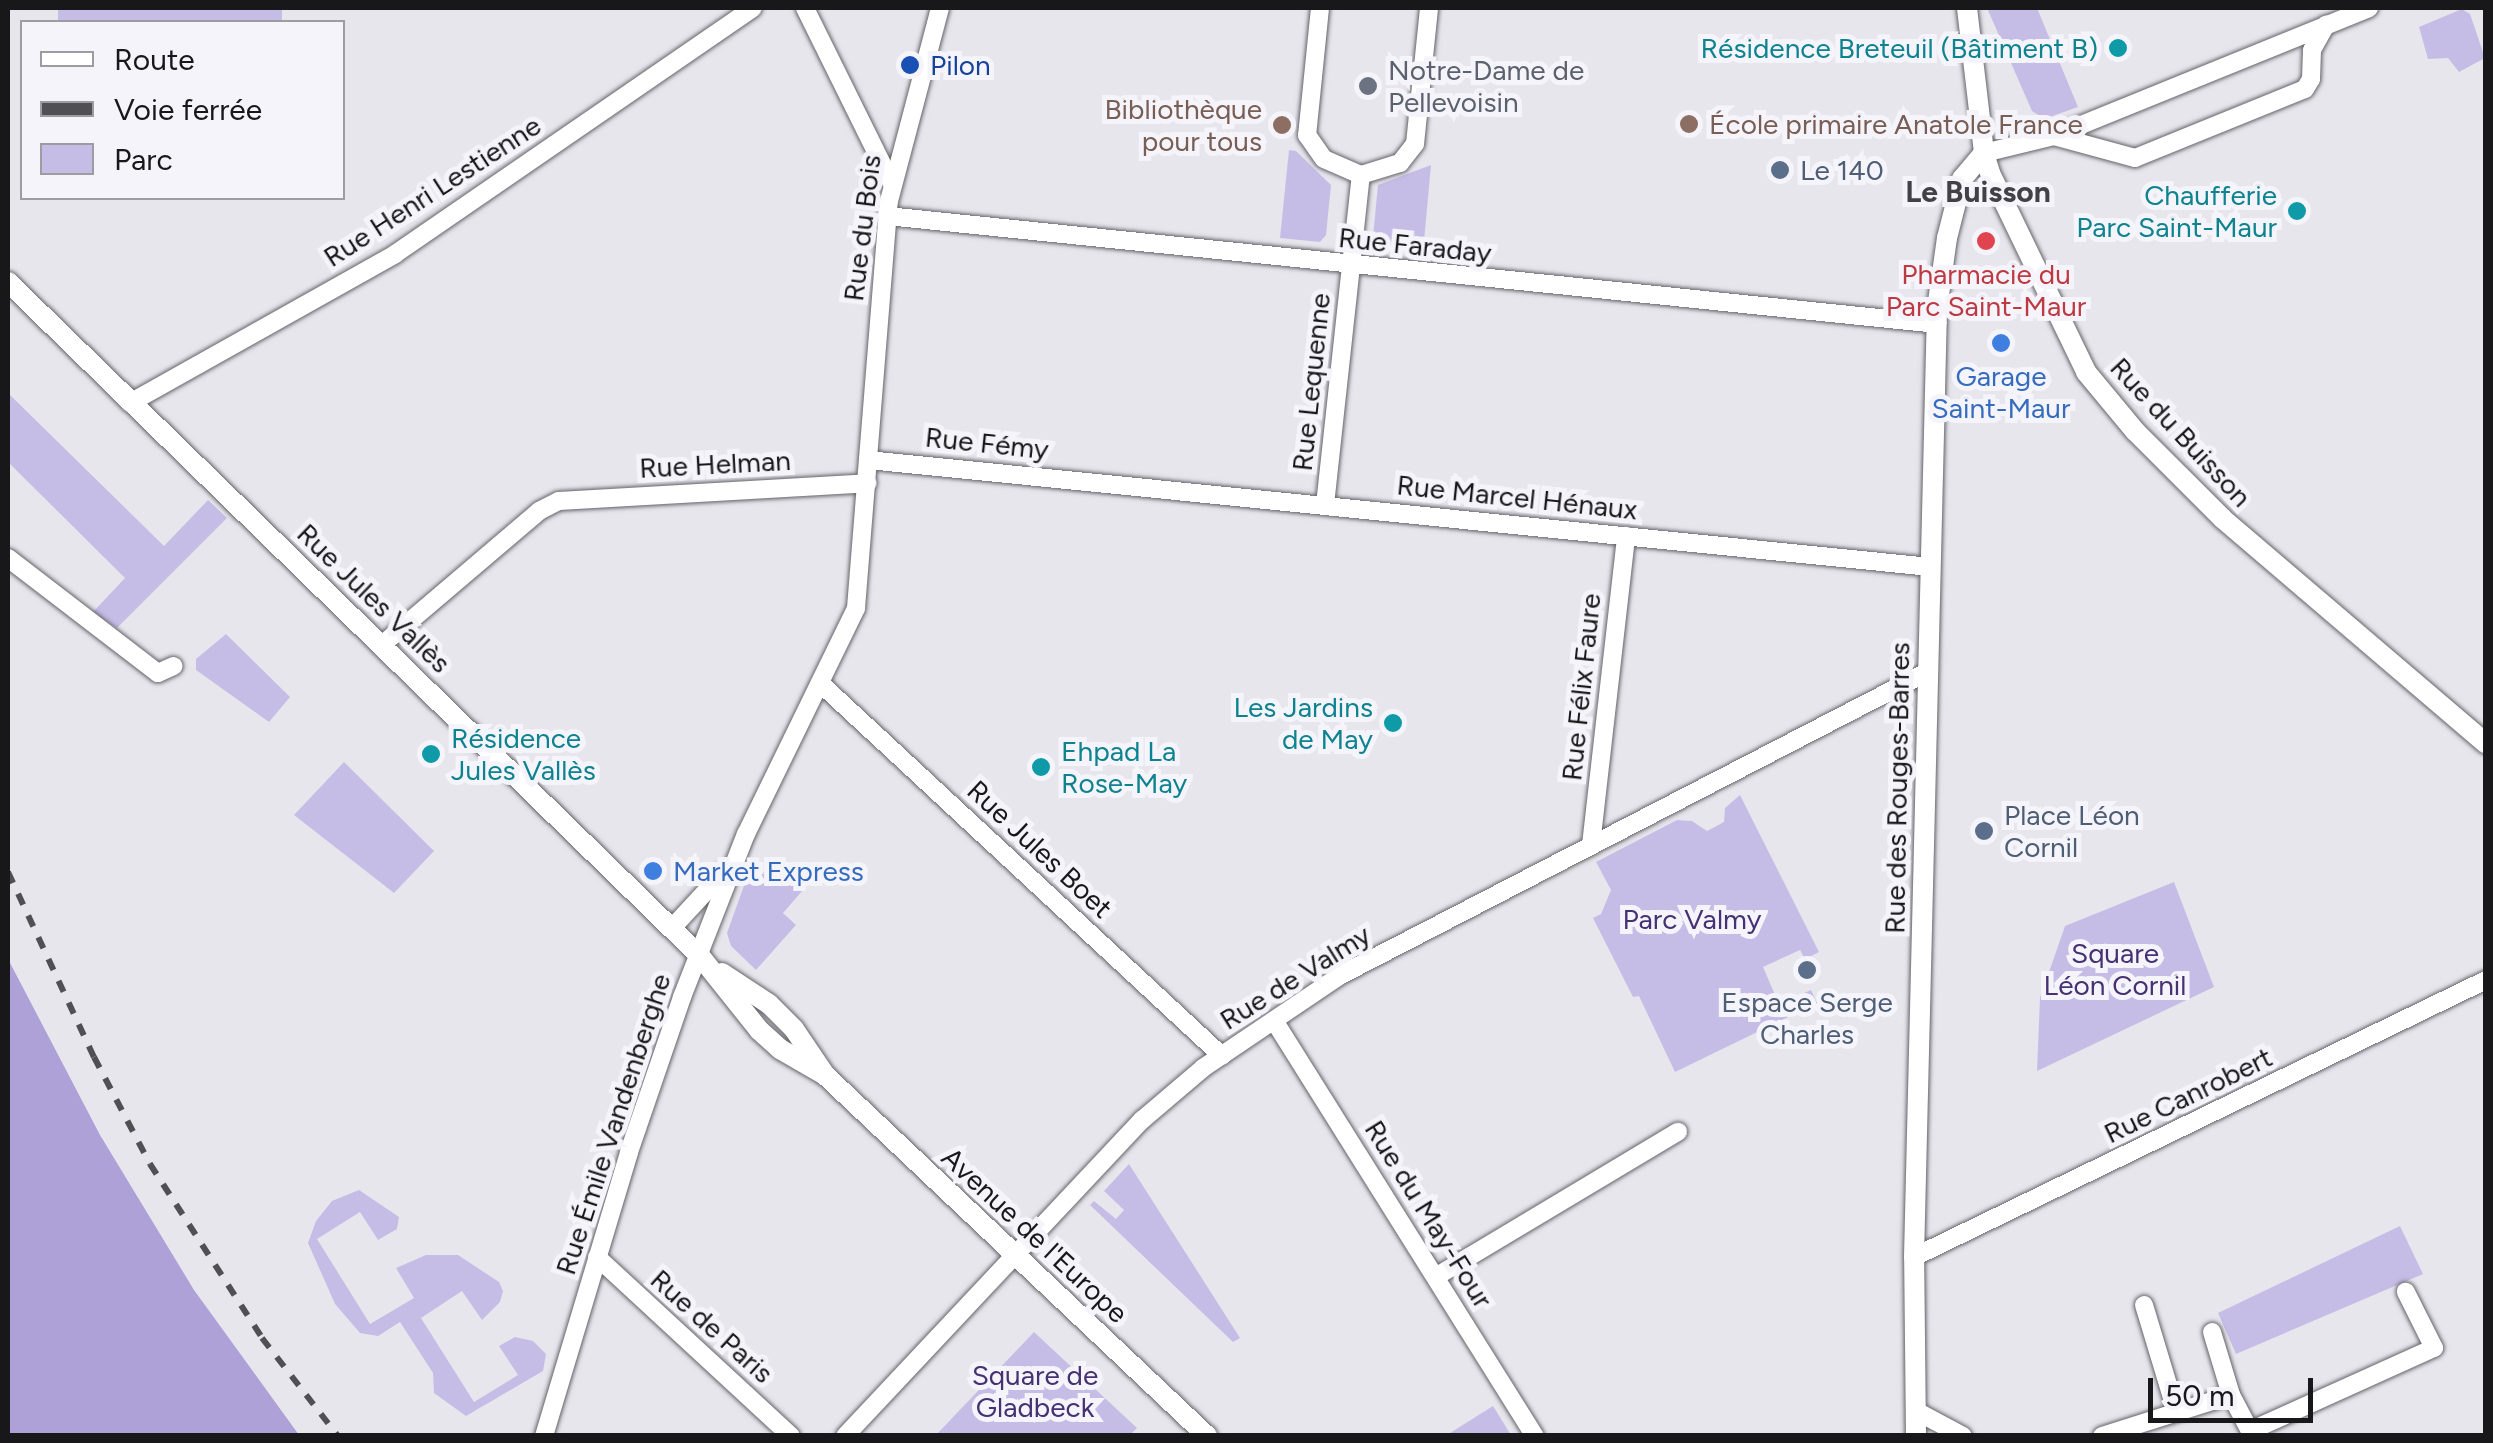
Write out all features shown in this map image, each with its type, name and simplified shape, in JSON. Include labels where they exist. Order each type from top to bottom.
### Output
[{"type":"street","name":"Rue Henri Lestienne","points":[[130,404],[395,254],[754,8]]},
{"type":"street","points":[[805,8],[891,182]]},
{"type":"street","name":"Rue du Bois","points":[[868,460],[891,182],[940,8]]},
{"type":"street","points":[[1320,8],[1306,134],[1324,160],[1360,174],[1389,168],[1409,155],[1415,144],[1429,8]]},
{"type":"street","name":"Rue du Buisson","points":[[1968,8],[1984,153],[1998,195],[2067,340],[2118,412],[2223,519],[2486,744]]},
{"type":"street","points":[[1984,153],[2054,136],[2369,8]]},
{"type":"street","points":[[2054,136],[2135,158],[2304,90],[2310,86],[2312,50],[2326,25]]},
{"type":"street","points":[[2282,43],[2302,54],[2310,68]]},
{"type":"street","name":"Rue des Rouges-Barres","points":[[1916,1436],[1914,1257],[1937,324],[1955,204],[1966,170],[1984,153]]},
{"type":"street","name":"Rue Lequenne","points":[[1325,504],[1360,174]]},
{"type":"street","name":"Rue Faraday","points":[[887,216],[1937,324]]},
{"type":"street","name":"Rue Jules Vallès","points":[[8,282],[700,956]]},
{"type":"street","name":"Rue Fémy","points":[[868,460],[1099,483]]},
{"type":"street","name":"Rue Émile Vandenberghe","points":[[672,928],[713,888],[746,834],[859,595],[868,460]]},
{"type":"street","name":"Rue Helman","points":[[383,644],[539,511],[566,500],[867,483]]},
{"type":"street","name":"Rue Marcel Hénaux","points":[[1099,483],[1930,567]]},
{"type":"street","name":"Rue Félix Faure","points":[[1591,845],[1626,536]]},
{"type":"street","points":[[8,558],[158,674],[174,666]]},
{"type":"street","name":"Rue de Valmy","points":[[845,1436],[1142,1120],[1222,1056],[1340,975],[1927,672]]},
{"type":"street","name":"Rue Jules Boet","points":[[820,683],[1222,1056]]},
{"type":"street","name":"Rue Émile Vandenberghe","points":[[544,1436],[676,1014],[746,834]]},
{"type":"street","name":"Avenue de l'Europe","points":[[700,956],[774,1044],[825,1074],[1207,1436]]},
{"type":"street","name":"Rue Canrobert","points":[[1914,1257],[2486,980]]},
{"type":"street","name":"Rue du May-Four","points":[[1275,1022],[1535,1436]]},
{"type":"street","points":[[1436,1276],[1678,1132]]},
{"type":"street","name":"Rue de Paris","points":[[597,1258],[791,1436]]},
{"type":"street","points":[[2212,1332],[2231,1395],[2250,1431],[2434,1348],[2406,1292]]},
{"type":"street","points":[[2144,1305],[2176,1410]]},
{"type":"street","points":[[2102,1436],[2231,1395]]},
{"type":"street","points":[[1916,1412],[1963,1436]]},
{"type":"green space","points":[[58,8],[282,8],[282,20],[58,20]]},
{"type":"green space","points":[[1987,8],[2037,8],[2078,107],[2044,119],[2032,111]]},
{"type":"green space","points":[[2462,9],[2470,14],[2485,58],[2459,72],[2448,58],[2428,59],[2419,27]]},
{"type":"green space","points":[[1289,150],[1296,151],[1331,185],[1326,235],[1320,242],[1280,238]]},
{"type":"green space","points":[[1431,165],[1423,252],[1372,247],[1378,185]]},
{"type":"green space","points":[[8,393],[164,546],[208,500],[227,518],[117,628],[93,612],[125,578],[8,462]]},
{"type":"green space","points":[[226,634],[290,697],[269,722],[196,670],[196,659]]},
{"type":"green space","points":[[344,762],[434,851],[394,893],[294,815]]},
{"type":"green space","name":"Parc Valmy","points":[[1740,795],[1819,952],[1805,959],[1800,950],[1763,967],[1779,1004],[1811,990],[1817,1003],[1675,1072],[1639,996],[1633,997],[1593,918],[1601,914],[1611,890],[1596,862],[1677,820],[1692,821],[1707,831],[1724,822],[1725,808]]},
{"type":"green space","points":[[751,866],[803,890],[783,913],[796,925],[756,970],[731,946],[727,933]]},
{"type":"green space","name":"Square Léon Cornil","points":[[2174,882],[2214,987],[2037,1071],[2040,998],[2065,926]]},
{"type":"green space","points":[[1129,1164],[1240,1338],[1233,1342],[1090,1205],[1094,1201],[1116,1219],[1124,1210],[1104,1191]]},
{"type":"green space","points":[[359,1190],[399,1217],[397,1229],[378,1240],[360,1212],[317,1239],[370,1324],[414,1298],[396,1268],[426,1255],[458,1255],[499,1282],[503,1291],[500,1302],[482,1320],[462,1291],[421,1318],[474,1402],[518,1375],[499,1346],[515,1337],[533,1341],[546,1354],[543,1371],[466,1416],[434,1393],[433,1373],[400,1322],[378,1336],[360,1333],[335,1304],[308,1243],[316,1221],[332,1201]]},
{"type":"green space","points":[[2400,1226],[2423,1274],[2236,1354],[2218,1313]]},
{"type":"green space","name":"Square de Gladbeck","points":[[1034,1332],[1137,1428],[1129,1436],[936,1435]]},
{"type":"green space","points":[[1493,1406],[1511,1435],[1447,1435],[1458,1428]]},
{"type":"shaded area","points":[[8,959],[100,1135],[194,1290],[299,1435],[8,1435]]},
{"type":"railway","points":[[8,872],[94,1057],[150,1164],[262,1338],[338,1436]]},
{"type":"place","name":"Résidence Breteuil (Bâtiment B)","points":[[2118,48]]},
{"type":"place","name":"Pilon","points":[[910,65]]},
{"type":"place","name":"Notre-Dame de Pellevoisin","points":[[1368,86]]},
{"type":"place","name":"École primaire Anatole France","points":[[1689,124]]},
{"type":"place","name":"Bibliothèque pour tous","points":[[1282,125]]},
{"type":"place","name":"Le 140","points":[[1780,170]]},
{"type":"place","name":"Chaufferie Parc Saint-Maur","points":[[2297,211]]},
{"type":"place","name":"Pharmacie du Parc Saint-Maur","points":[[1986,241]]},
{"type":"place","name":"Garage Saint-Maur","points":[[2001,343]]},
{"type":"place","name":"Les Jardins de May","points":[[1393,723]]},
{"type":"place","name":"Résidence Jules Vallès","points":[[431,754]]},
{"type":"place","name":"Ehpad La Rose-May","points":[[1041,767]]},
{"type":"place","name":"Place Léon Cornil","points":[[1984,831]]},
{"type":"place","name":"Market Express","points":[[653,871]]},
{"type":"place","name":"Espace Serge Charles","points":[[1807,970]]},
{"type":"district","name":"Le Buisson","points":[[1978,192]]}]
